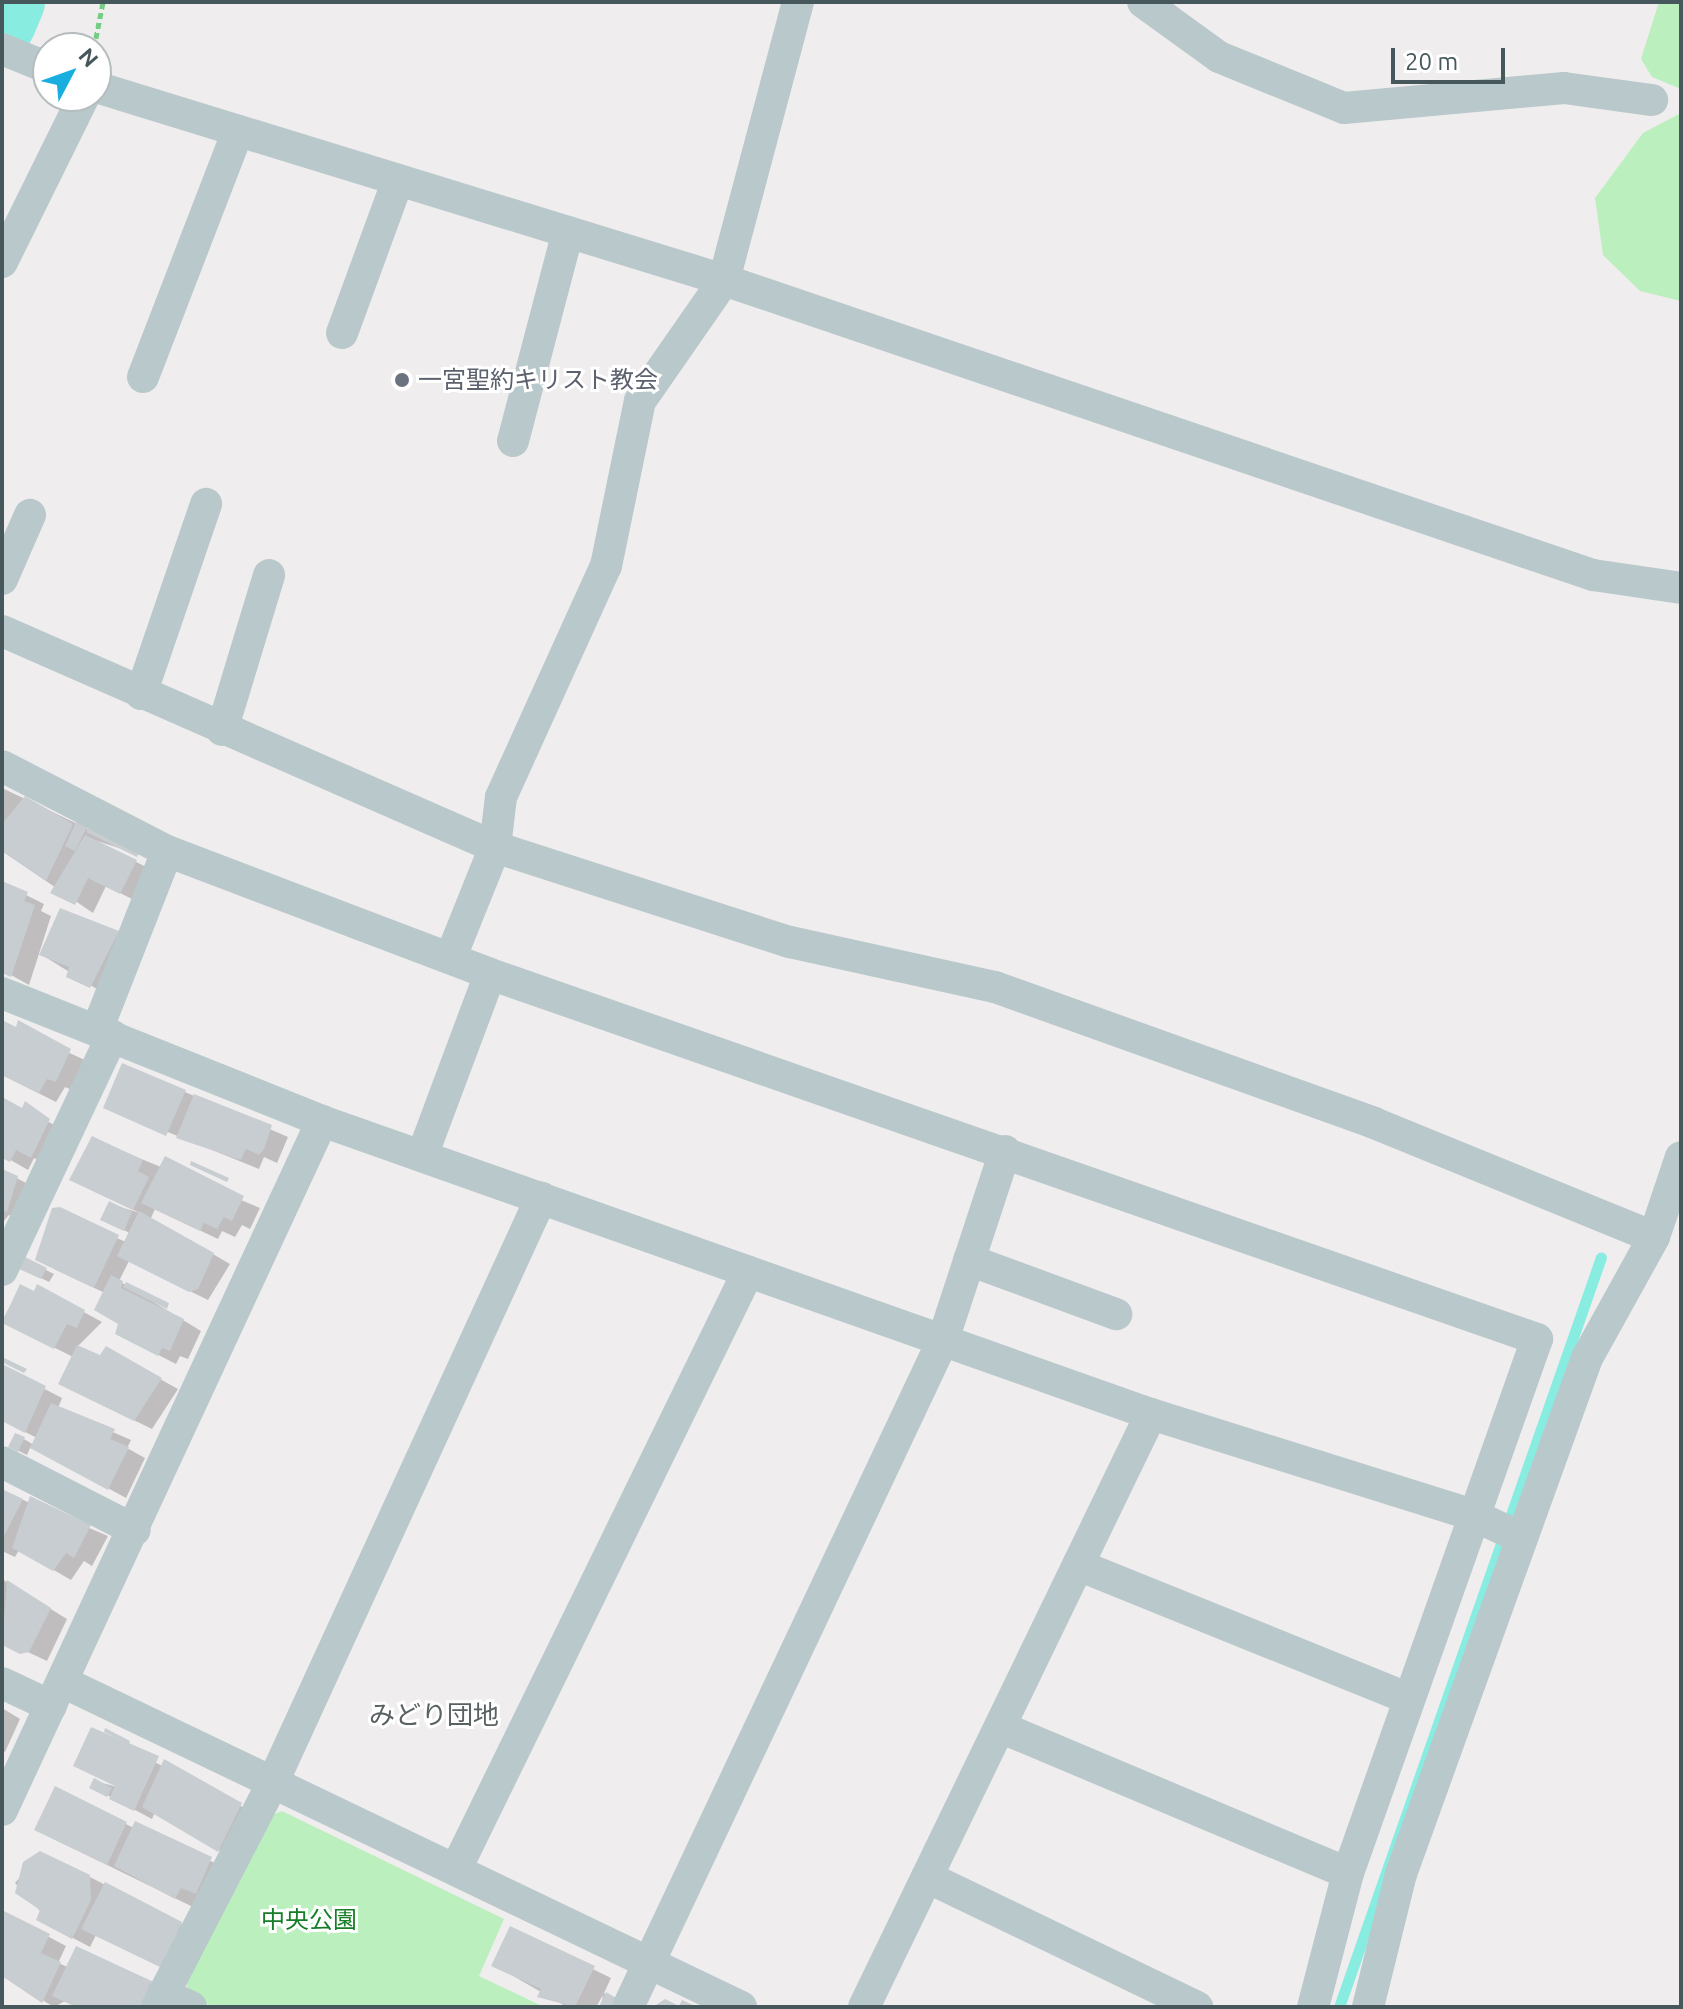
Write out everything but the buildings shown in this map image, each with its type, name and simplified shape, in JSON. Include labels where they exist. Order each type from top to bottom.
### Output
[{"type":"street","points":[[452,954],[495,847],[501,797],[606,566],[640,401],[724,280],[798,2]]},
{"type":"street","points":[[1143,2],[1219,57],[1344,108],[1564,88],[1652,100]]},
{"type":"street","points":[[2,49],[32,61]]},
{"type":"street","points":[[112,92],[724,280],[1593,575],[1681,588]]},
{"type":"street","points":[[2,262],[76,112]]},
{"type":"street","points":[[143,377],[238,131]]},
{"type":"street","points":[[342,333],[398,180]]},
{"type":"street","points":[[513,441],[568,232]]},
{"type":"street","points":[[141,694],[206,504]]},
{"type":"street","points":[[2,579],[30,515]]},
{"type":"street","points":[[222,730],[269,575]]},
{"type":"street","points":[[2,631],[495,847],[790,942],[995,987],[1374,1123],[1654,1237]]},
{"type":"street","points":[[2,766],[167,851],[452,954],[490,974],[1537,1339],[1348,1873],[1313,2007]]},
{"type":"street","points":[[2,1270],[104,1033],[167,851]]},
{"type":"street","points":[[422,1156],[490,974]]},
{"type":"street","points":[[2,993],[322,1121],[1151,1414],[1473,1515],[1522,1538]]},
{"type":"street","points":[[2,1810],[135,1530],[322,1121]]},
{"type":"street","points":[[628,2007],[943,1340],[1005,1151]]},
{"type":"street","points":[[1368,2007],[1401,1874],[1587,1358],[1654,1237],[1681,1157]]},
{"type":"street","points":[[170,2003],[541,1198]]},
{"type":"street","points":[[969,1260],[1116,1314]]},
{"type":"street","points":[[456,1869],[748,1272]]},
{"type":"street","points":[[864,2007],[1151,1414]]},
{"type":"street","points":[[2,1462],[135,1530]]},
{"type":"street","points":[[1078,1565],[1409,1699]]},
{"type":"street","points":[[2,1683],[57,1694],[273,1782],[741,2007]]},
{"type":"street","points":[[1000,1727],[1348,1873]]},
{"type":"street","points":[[927,1877],[1197,2007]]},
{"type":"path","points":[[97,32],[103,2]]},
{"type":"green space","points":[[1659,2],[1681,2],[1681,89],[1652,77],[1641,59]]},
{"type":"green space","points":[[1681,113],[1681,301],[1640,291],[1603,255],[1595,198],[1643,133]]},
{"type":"green space","name":"中央公園","points":[[282,1811],[504,1919],[479,1976],[544,2007],[214,2007],[188,1995],[186,1979],[262,1819]]},
{"type":"waterway","points":[[2,23],[11,2]]},
{"type":"waterway","points":[[1339,2007],[1601,1257]]},
{"type":"place","name":"一宮聖約キリスト教会","points":[[402,380]]},
{"type":"district","name":"みどり団地","points":[[434,1715]]}]
